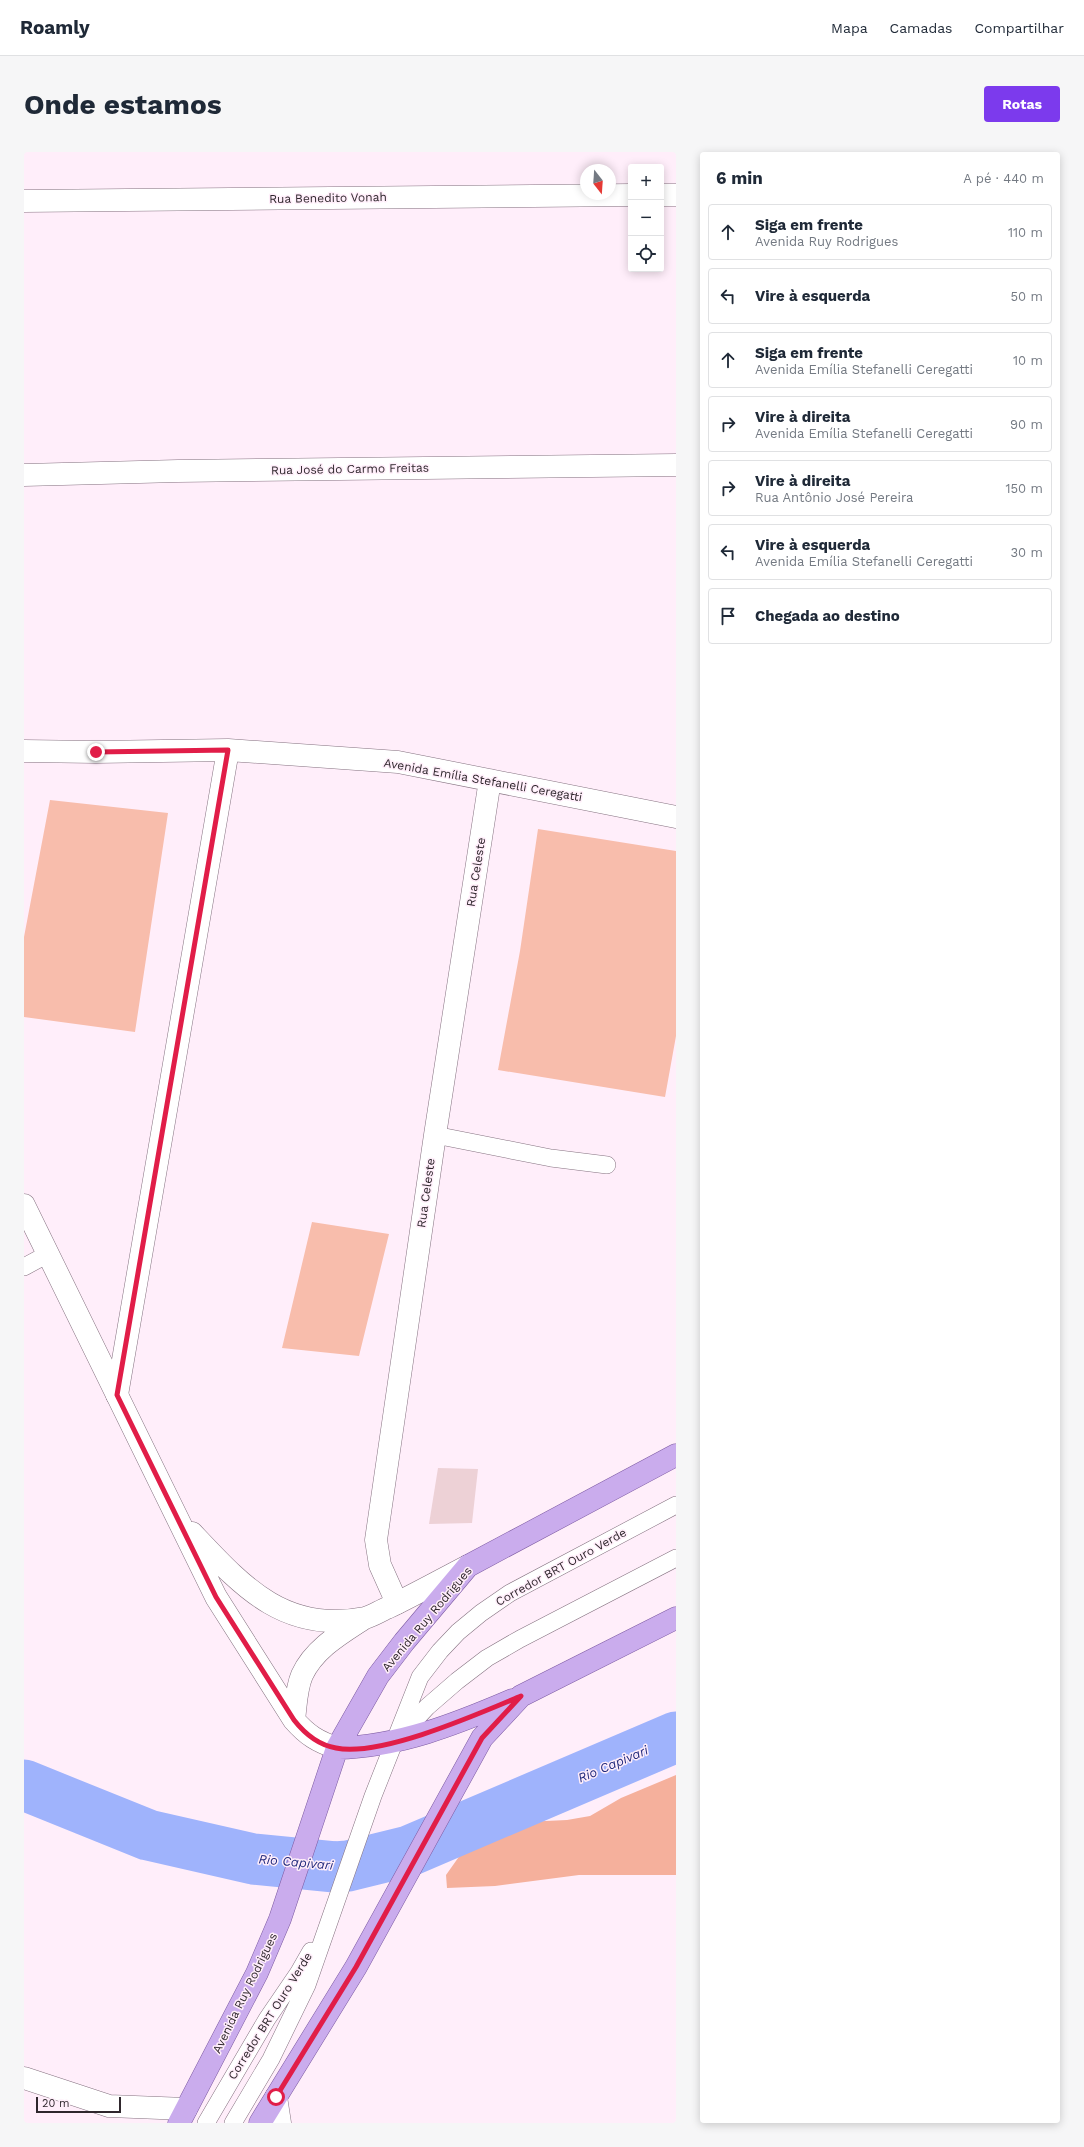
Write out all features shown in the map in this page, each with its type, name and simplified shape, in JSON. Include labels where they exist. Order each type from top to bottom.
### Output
[{"type":"main road","name":"Avenida Ruy Rodrigues","points":[[183,2116],[257,1973],[280,1919],[337,1748],[378,1676],[404,1642],[468,1566],[676,1455]]},
{"type":"main road","points":[[337,1748],[363,1748],[394,1742],[455,1723],[521,1696],[676,1618]]},
{"type":"main road","points":[[260,2123],[356,1967],[482,1738],[521,1696]]},
{"type":"street","name":"Rua Benedito Vonah","points":[[24,201],[628,195]]},
{"type":"street","points":[[664,195],[676,195]]},
{"type":"street","name":"Rua José do Carmo Freitas","points":[[24,475],[178,471],[676,465]]},
{"type":"street","points":[[117,1395],[228,750]]},
{"type":"street","name":"Avenida Emília Stefanelli Ceregatti","points":[[24,751],[96,752],[228,750],[398,762],[676,817]]},
{"type":"street","name":"Rua Celeste","points":[[397,1603],[380,1565],[376,1540],[435,1135],[490,780]]},
{"type":"street","points":[[24,1205],[216,1597],[294,1720],[303,1731],[316,1741],[337,1748]]},
{"type":"street","points":[[177,1518],[235,1578],[260,1598],[282,1611],[303,1618],[324,1620],[366,1617]]},
{"type":"street","points":[[294,1720],[302,1674],[322,1647],[338,1634],[366,1617],[397,1603],[468,1566]]},
{"type":"street","points":[[24,2078],[109,2106],[183,2116]]},
{"type":"street","points":[[276,2097],[280,2123]]},
{"type":"lane","points":[[435,1135],[551,1158],[606,1165]]},
{"type":"lane","points":[[24,1267],[48,1254]]},
{"type":"lane","name":"Corredor BRT Ouro Verde","points":[[233,2123],[271,2059],[293,2016],[312,1971],[373,1796],[420,1677],[440,1651],[481,1613],[510,1593],[676,1505]]},
{"type":"lane","name":"Corredor BRT Ouro Verde","points":[[394,1742],[427,1706],[487,1658],[520,1638],[676,1558]]},
{"type":"lane","name":"Corredor BRT Ouro Verde","points":[[206,2123],[267,2018],[299,1972],[334,1909]]},
{"type":"shaded area","points":[[50,800],[168,813],[135,1032],[24,1017],[24,937]]},
{"type":"shaded area","points":[[538,829],[676,851],[676,1036],[665,1097],[498,1070],[520,951]]},
{"type":"shaded area","points":[[312,1222],[389,1234],[359,1356],[282,1348]]},
{"type":"shaded area","points":[[676,1775],[676,1875],[579,1875],[495,1886],[447,1888],[446,1875],[475,1834],[500,1823],[567,1820],[590,1816],[621,1798]]},
{"type":"building","points":[[438,1468],[478,1469],[472,1523],[429,1524]]},
{"type":"waterway","name":"Rio Capivari","points":[[24,1785],[148,1835],[253,1859],[335,1867],[348,1866],[409,1851],[676,1737]]},
{"type":"route","points":[[96,752],[228,750],[117,1395],[216,1597],[294,1720],[303,1731],[316,1741],[337,1748],[363,1748],[394,1742],[455,1723],[521,1696],[497,1720],[482,1738],[356,1967],[276,2097]]}]
